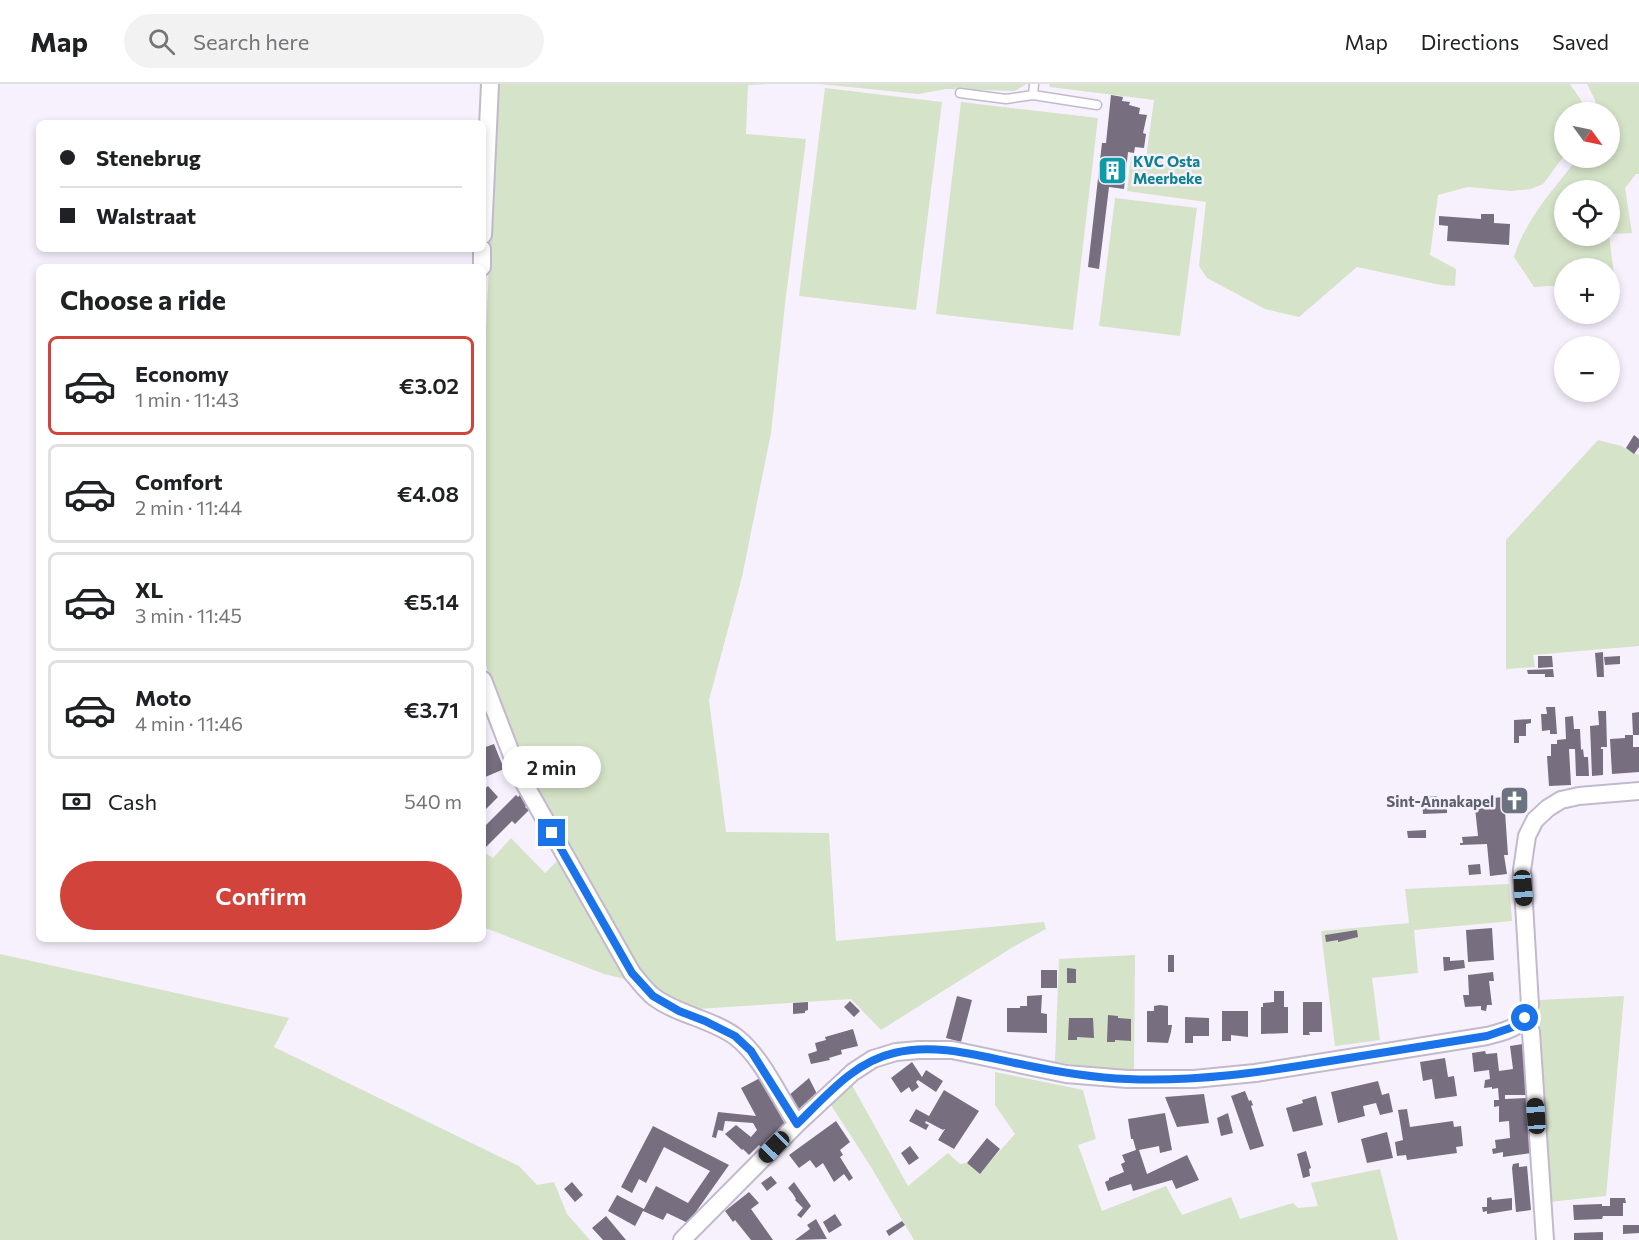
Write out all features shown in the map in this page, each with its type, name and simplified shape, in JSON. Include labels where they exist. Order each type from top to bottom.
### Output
[{"type":"street","points":[[486,170],[490,84]]},
{"type":"street","points":[[486,688],[519,774],[632,973],[653,996],[679,1011],[735,1036],[751,1051],[797,1124]]},
{"type":"street","points":[[682,1240],[797,1124],[853,1072],[873,1059],[896,1052],[952,1050],[1066,1074],[1127,1079],[1194,1079],[1255,1073],[1487,1036],[1516,1026],[1525,1018],[1530,1005],[1522,870],[1527,836],[1535,820],[1561,800],[1639,791]]},
{"type":"street","points":[[1525,1018],[1531,1032],[1545,1240]]},
{"type":"lane","points":[[1033,95],[1034,84]]},
{"type":"lane","points":[[960,93],[1006,99],[1033,95],[1097,105]]},
{"type":"green space","points":[[498,84],[768,84],[748,85],[746,134],[806,139],[771,433],[742,577],[709,700],[726,832],[829,833],[836,941],[1044,922],[1046,929],[1013,947],[881,1030],[851,999],[697,1009],[666,994],[640,970],[525,765],[486,666],[486,325]]},
{"type":"green space","points":[[820,84],[1026,84],[1015,91],[946,89],[918,94]]},
{"type":"green space","points":[[1049,84],[1570,84],[1582,102],[1554,102],[1555,168],[1543,184],[1531,189],[1511,191],[1468,187],[1438,195],[1430,255],[1456,269],[1455,286],[1357,267],[1299,317],[1265,309],[1207,278],[1199,266],[1206,202],[1127,191],[1131,156],[1146,158],[1154,100],[1050,87]]},
{"type":"green space","points":[[1587,84],[1639,84],[1639,174],[1636,174],[1625,188],[1632,233],[1620,234],[1620,180],[1561,180],[1570,168],[1620,168],[1620,102],[1595,102]]},
{"type":"green space","points":[[825,88],[942,102],[916,310],[799,296]]},
{"type":"green space","points":[[961,102],[1098,118],[1073,330],[936,314]]},
{"type":"green space","points":[[1554,189],[1554,246],[1610,246],[1612,258],[1554,258],[1554,286],[1534,287],[1514,257],[1526,229]]},
{"type":"green space","points":[[1115,198],[1197,208],[1180,336],[1099,326]]},
{"type":"green space","points":[[1598,440],[1621,446],[1639,455],[1639,646],[1533,655],[1535,667],[1506,669],[1506,540]]},
{"type":"green space","points":[[511,838],[545,873],[560,858],[629,980],[604,974],[486,928],[486,854],[493,858]]},
{"type":"green space","points":[[1509,884],[1512,921],[1414,930],[1418,973],[1372,978],[1380,1040],[1335,1046],[1321,931],[1409,923],[1405,889]]},
{"type":"green space","points":[[0,954],[289,1018],[274,1047],[519,1166],[537,1185],[554,1182],[567,1214],[590,1240],[0,1240]]},
{"type":"green space","points":[[1135,955],[1134,1074],[1055,1062],[1059,959]]},
{"type":"green space","points":[[1624,996],[1606,1196],[1549,1202],[1534,1045],[1540,1027],[1539,1000]]},
{"type":"green space","points":[[995,1072],[1083,1090],[1096,1139],[1078,1145],[1102,1211],[1166,1186],[1182,1215],[1231,1197],[1240,1219],[1293,1203],[1298,1208],[1318,1206],[1311,1183],[1380,1169],[1398,1240],[914,1240],[831,1105],[852,1085],[908,1186],[948,1153],[960,1164],[967,1163],[980,1173],[1015,1134],[995,1105]]},
{"type":"building","name":"KVC Osta Meerbeke","points":[[1111,95],[1123,97],[1122,101],[1130,102],[1129,105],[1140,108],[1139,114],[1147,115],[1143,133],[1146,134],[1144,148],[1135,147],[1134,153],[1128,152],[1124,189],[1109,187],[1099,269],[1088,267],[1102,143],[1106,143]]},
{"type":"building","points":[[1481,214],[1494,214],[1494,223],[1510,224],[1509,245],[1447,241],[1448,226],[1439,225],[1439,216],[1481,219]]},
{"type":"building","points":[[1634,435],[1639,439],[1639,447],[1634,454],[1626,448]]},
{"type":"building","points":[[1603,652],[1604,677],[1597,677],[1595,653]]},
{"type":"building","points":[[1538,656],[1552,656],[1553,667],[1538,668]]},
{"type":"building","points":[[1620,656],[1620,664],[1605,665],[1604,657]]},
{"type":"building","points":[[1553,669],[1554,677],[1545,677],[1545,674],[1528,674],[1527,670]]},
{"type":"building","points":[[1546,707],[1555,707],[1557,734],[1550,734],[1550,730],[1542,731],[1541,714],[1547,714]]},
{"type":"building","points":[[1598,711],[1606,711],[1607,747],[1601,747],[1603,749],[1603,775],[1592,776],[1590,726],[1599,725]]},
{"type":"building","points":[[1639,712],[1639,735],[1633,735],[1632,713]]},
{"type":"building","points":[[1573,716],[1574,729],[1580,729],[1581,750],[1583,749],[1584,757],[1588,757],[1589,776],[1576,776],[1575,749],[1569,749],[1571,785],[1549,786],[1547,756],[1551,756],[1551,744],[1557,744],[1557,740],[1566,739],[1565,717]]},
{"type":"building","points":[[1531,719],[1531,723],[1526,724],[1526,736],[1519,736],[1519,743],[1514,743],[1514,720]]},
{"type":"building","points":[[1625,735],[1633,735],[1633,747],[1639,747],[1639,772],[1612,774],[1610,739],[1625,738]]},
{"type":"building","points":[[494,744],[504,769],[486,777],[486,747]]},
{"type":"building","points":[[488,786],[498,797],[486,809],[486,788]]},
{"type":"building","name":"Sint-Annakapel","points":[[1517,792],[1521,806],[1519,809],[1514,809],[1511,807],[1510,797],[1512,797],[1511,793]]},
{"type":"building","points":[[516,795],[518,797],[520,795],[528,803],[525,807],[529,810],[515,824],[512,821],[486,847],[486,825]]},
{"type":"building","points":[[1437,796],[1438,801],[1447,801],[1447,813],[1423,814],[1422,797]]},
{"type":"building","points":[[1504,797],[1508,855],[1504,855],[1507,874],[1490,876],[1487,844],[1460,845],[1460,843],[1463,843],[1462,837],[1478,836],[1475,808],[1485,807],[1484,802],[1493,801],[1493,798]]},
{"type":"building","points":[[1426,830],[1426,838],[1408,838],[1407,831]]},
{"type":"building","points":[[1480,864],[1481,874],[1469,875],[1468,865]]},
{"type":"building","points":[[1492,928],[1494,960],[1468,962],[1466,930]]},
{"type":"building","points":[[1357,930],[1358,937],[1338,942],[1338,940],[1326,942],[1325,935]]},
{"type":"building","points":[[1168,955],[1174,955],[1174,972],[1168,972]]},
{"type":"building","points":[[1443,957],[1450,957],[1450,961],[1464,960],[1465,968],[1444,971]]},
{"type":"building","points":[[1067,968],[1076,969],[1076,983],[1067,983]]},
{"type":"building","points":[[1041,970],[1057,970],[1057,988],[1041,988]]},
{"type":"building","points":[[1493,972],[1494,981],[1489,981],[1492,1005],[1487,1005],[1486,1011],[1481,1010],[1481,1006],[1465,1007],[1463,995],[1469,995],[1468,975]]},
{"type":"building","points":[[1274,991],[1284,991],[1284,1007],[1288,1007],[1288,1033],[1261,1034],[1261,1007],[1263,1003],[1274,1002]]},
{"type":"building","points":[[1042,995],[1041,1013],[1047,1014],[1047,1033],[1007,1032],[1007,1008],[1027,1006],[1027,996]]},
{"type":"building","points":[[957,996],[972,1000],[961,1042],[946,1038]]},
{"type":"building","points":[[850,1001],[860,1011],[854,1017],[844,1007]]},
{"type":"building","points":[[808,1002],[808,1010],[805,1013],[793,1014],[793,1003]]},
{"type":"building","points":[[1303,1002],[1322,1002],[1322,1032],[1309,1032],[1310,1035],[1303,1035]]},
{"type":"building","points":[[1154,1006],[1168,1006],[1168,1025],[1172,1025],[1168,1043],[1147,1042],[1147,1011],[1154,1011]]},
{"type":"building","points":[[1222,1011],[1248,1011],[1248,1037],[1231,1035],[1231,1041],[1222,1041]]},
{"type":"building","points":[[1108,1015],[1131,1019],[1131,1041],[1107,1042]]},
{"type":"building","points":[[1185,1017],[1209,1018],[1209,1036],[1193,1036],[1193,1043],[1185,1043]]},
{"type":"building","points":[[1069,1018],[1093,1018],[1094,1038],[1077,1037],[1077,1040],[1068,1040]]},
{"type":"building","points":[[853,1029],[858,1046],[841,1050],[842,1054],[829,1058],[830,1060],[811,1064],[808,1054],[817,1051],[815,1043],[826,1040],[825,1037]]},
{"type":"building","points":[[1523,1044],[1528,1095],[1505,1095],[1505,1099],[1528,1098],[1532,1153],[1503,1157],[1503,1152],[1493,1154],[1492,1149],[1496,1148],[1495,1140],[1510,1138],[1509,1121],[1499,1122],[1499,1106],[1494,1107],[1494,1100],[1499,1100],[1498,1088],[1484,1088],[1485,1080],[1490,1079],[1489,1070],[1474,1072],[1472,1053],[1485,1051],[1486,1054],[1497,1053],[1499,1071],[1513,1069],[1510,1046]]},
{"type":"building","points":[[1445,1058],[1448,1077],[1454,1076],[1457,1096],[1435,1099],[1432,1079],[1423,1081],[1420,1062]]},
{"type":"building","points":[[912,1062],[922,1077],[926,1070],[943,1081],[936,1092],[918,1080],[916,1082],[919,1087],[912,1092],[909,1087],[901,1093],[891,1078]]},
{"type":"building","points":[[762,1077],[776,1107],[781,1105],[785,1112],[780,1115],[785,1124],[763,1149],[759,1145],[749,1155],[725,1134],[736,1125],[751,1137],[757,1130],[753,1123],[725,1121],[723,1131],[718,1130],[716,1138],[712,1137],[718,1112],[756,1116],[741,1088]]},
{"type":"building","points":[[809,1078],[817,1094],[799,1110],[796,1109],[788,1096]]},
{"type":"building","points":[[1378,1081],[1382,1095],[1389,1093],[1393,1112],[1380,1115],[1376,1103],[1363,1106],[1365,1116],[1338,1123],[1331,1092]]},
{"type":"building","points":[[944,1090],[979,1111],[954,1149],[938,1140],[945,1129],[926,1121],[925,1123],[929,1125],[926,1130],[909,1121],[916,1109],[929,1116]]},
{"type":"building","points":[[1245,1091],[1253,1105],[1251,1106],[1264,1146],[1250,1150],[1231,1096]]},
{"type":"building","points":[[1204,1094],[1209,1123],[1177,1127],[1165,1097]]},
{"type":"building","points":[[1316,1096],[1323,1125],[1293,1132],[1286,1108]]},
{"type":"building","points":[[1407,1109],[1410,1127],[1453,1121],[1454,1127],[1461,1126],[1463,1146],[1456,1147],[1457,1153],[1407,1160],[1406,1155],[1397,1156],[1395,1142],[1403,1140],[1398,1110]]},
{"type":"building","points":[[1165,1113],[1172,1150],[1160,1153],[1159,1146],[1139,1150],[1147,1174],[1187,1155],[1199,1180],[1176,1189],[1172,1180],[1133,1191],[1131,1184],[1108,1191],[1105,1182],[1124,1172],[1121,1164],[1125,1162],[1122,1155],[1136,1150],[1133,1139],[1131,1139],[1128,1119]]},
{"type":"building","points":[[1228,1113],[1233,1133],[1221,1136],[1217,1118]]},
{"type":"building","points":[[836,1121],[850,1142],[840,1150],[843,1155],[840,1157],[853,1178],[849,1181],[844,1174],[834,1182],[823,1163],[816,1168],[810,1160],[799,1168],[789,1155]]},
{"type":"building","points":[[653,1126],[729,1165],[688,1223],[667,1213],[663,1220],[643,1211],[635,1226],[608,1211],[617,1195],[644,1209],[656,1186],[688,1203],[710,1171],[664,1147],[646,1183],[639,1179],[632,1193],[621,1187]]},
{"type":"building","points":[[1387,1132],[1393,1158],[1367,1163],[1361,1139]]},
{"type":"building","points":[[987,1138],[1000,1149],[980,1174],[967,1163]]},
{"type":"building","points":[[910,1146],[919,1158],[909,1165],[901,1153]]},
{"type":"building","points":[[1306,1151],[1311,1168],[1309,1169],[1310,1176],[1303,1178],[1297,1154]]},
{"type":"building","points":[[1519,1163],[1519,1167],[1527,1166],[1531,1210],[1516,1212],[1512,1168],[1513,1164]]},
{"type":"building","points":[[771,1176],[777,1183],[767,1191],[761,1183]]},
{"type":"building","points":[[572,1182],[583,1195],[575,1202],[564,1189]]},
{"type":"building","points":[[794,1182],[811,1206],[801,1218],[797,1215],[803,1208],[788,1188]]},
{"type":"building","points":[[749,1192],[759,1203],[751,1209],[773,1240],[751,1240],[725,1211]]},
{"type":"building","points":[[1491,1197],[1492,1200],[1512,1198],[1512,1210],[1487,1214],[1487,1211],[1483,1212],[1482,1207],[1487,1207],[1487,1198]]},
{"type":"building","points":[[1610,1198],[1625,1198],[1623,1216],[1574,1220],[1573,1205],[1610,1206]]},
{"type":"building","points":[[835,1214],[842,1225],[829,1233],[823,1222]]},
{"type":"building","points":[[606,1216],[626,1240],[603,1240],[592,1228]]},
{"type":"building","points":[[816,1219],[827,1239],[795,1240],[810,1229],[807,1225]]},
{"type":"building","points":[[902,1221],[905,1225],[889,1236],[886,1231]]},
{"type":"building","points":[[1623,1225],[1639,1225],[1639,1233],[1623,1234]]},
{"type":"building","points":[[1603,1232],[1603,1240],[1574,1240],[1574,1233]]},
{"type":"place","name":"KVC Osta Meerbeke","points":[[1112,170]]},
{"type":"place","name":"Sint-Annakapel","points":[[1515,801]]},
{"type":"route","points":[[552,833],[632,973],[653,996],[679,1011],[735,1036],[751,1051],[797,1124],[853,1072],[873,1059],[896,1052],[952,1050],[1066,1074],[1127,1079],[1194,1079],[1255,1073],[1487,1036],[1504,1032],[1525,1018]]}]
